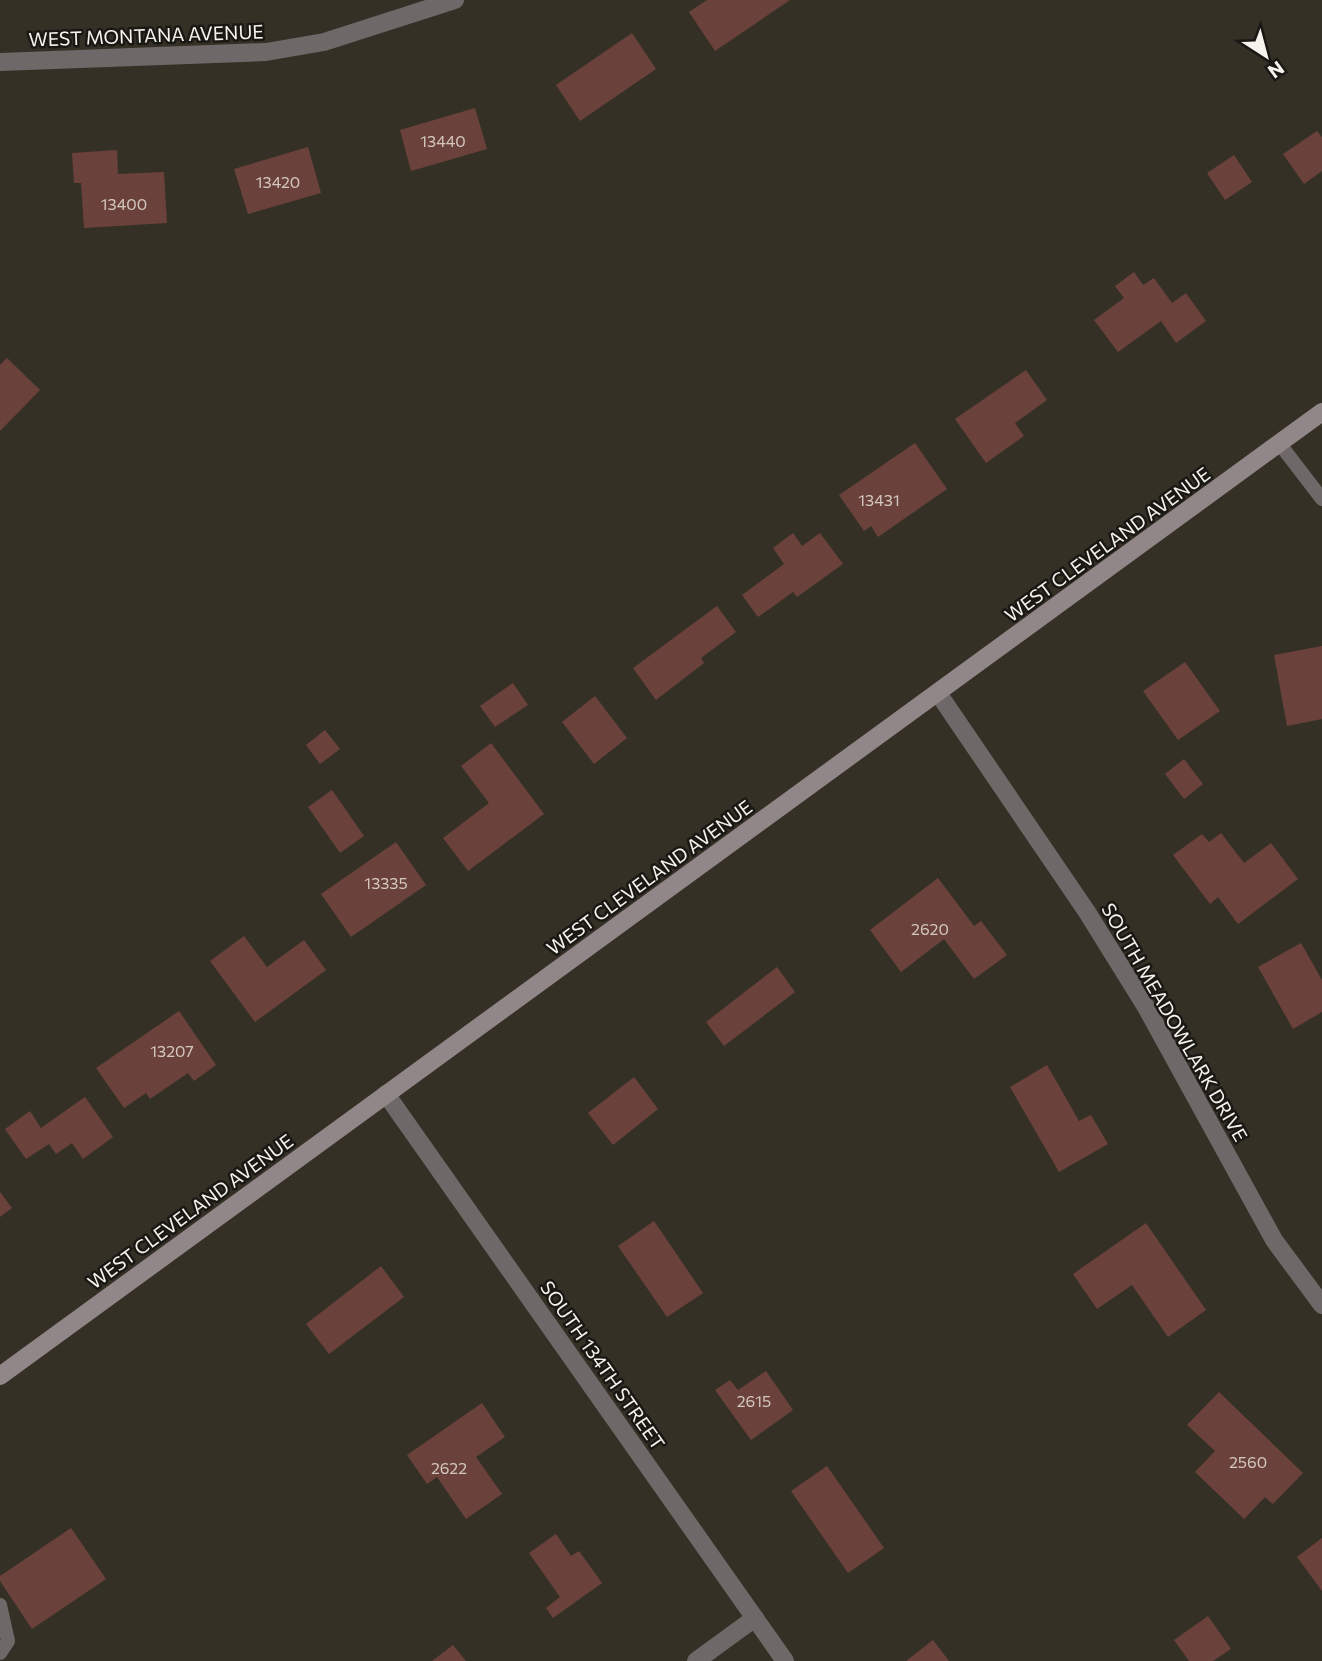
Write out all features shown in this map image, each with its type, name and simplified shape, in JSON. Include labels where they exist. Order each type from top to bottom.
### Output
[{"type":"main road","name":"WEST CLEVELAND AVENUE","points":[[0,1376],[1322,412]]},
{"type":"street","name":"WEST MONTANA AVENUE","points":[[0,62],[266,52],[324,42],[455,0]]},
{"type":"street","name":"SOUTH MEADOWLARK DRIVE","points":[[939,693],[1087,912],[1146,1007],[1274,1240],[1322,1305]]},
{"type":"street","name":"SOUTH 134TH STREET","points":[[386,1094],[785,1661]]},
{"type":"street","points":[[696,1661],[755,1618]]},
{"type":"lane","points":[[1279,443],[1322,499]]},
{"type":"lane","points":[[0,1605],[8,1641],[0,1653]]},
{"type":"building","points":[[707,0],[790,0],[715,51],[689,12]]},
{"type":"building","points":[[632,33],[656,69],[580,121],[556,85]]},
{"type":"building","points":[[475,108],[487,149],[411,171],[400,130]]},
{"type":"building","points":[[1317,131],[1322,137],[1322,171],[1304,184],[1283,154]]},
{"type":"building","points":[[308,147],[321,193],[248,214],[234,169]]},
{"type":"building","points":[[117,150],[118,174],[164,172],[167,223],[84,228],[81,183],[74,183],[72,153]]},
{"type":"building","points":[[1234,155],[1252,182],[1225,200],[1207,173]]},
{"type":"building","points":[[1134,272],[1143,285],[1154,278],[1172,303],[1186,293],[1206,321],[1176,343],[1161,321],[1118,352],[1094,320],[1124,298],[1115,286]]},
{"type":"building","points":[[7,358],[40,390],[0,431],[0,365]]},
{"type":"building","points":[[1026,370],[1047,400],[1015,423],[1024,436],[986,463],[955,419]]},
{"type":"building","points":[[915,443],[947,489],[878,537],[871,526],[864,531],[839,495]]},
{"type":"building","points":[[793,533],[802,546],[820,533],[843,564],[797,597],[793,592],[758,617],[742,595],[784,564],[773,548]]},
{"type":"building","points":[[717,606],[736,632],[701,658],[704,663],[656,700],[633,668]]},
{"type":"building","points":[[1322,646],[1322,719],[1287,726],[1274,655]]},
{"type":"building","points":[[1185,662],[1220,711],[1178,740],[1143,691]]},
{"type":"building","points":[[513,683],[528,705],[495,727],[480,706]]},
{"type":"building","points":[[595,696],[627,738],[594,764],[562,722]]},
{"type":"building","points":[[325,730],[340,749],[320,764],[306,745]]},
{"type":"building","points":[[491,743],[544,814],[468,871],[443,838],[489,803],[461,766]]},
{"type":"building","points":[[1184,759],[1203,784],[1184,799],[1165,774]]},
{"type":"building","points":[[332,790],[364,836],[340,853],[308,807]]},
{"type":"building","points":[[1221,833],[1244,863],[1271,843],[1298,879],[1238,924],[1218,897],[1210,904],[1173,855],[1202,834],[1209,842]]},
{"type":"building","points":[[396,842],[426,885],[351,937],[321,894]]},
{"type":"building","points":[[938,878],[974,926],[981,921],[1007,955],[974,979],[944,939],[901,972],[870,930]]},
{"type":"building","points":[[244,936],[267,967],[304,940],[326,970],[255,1022],[210,961]]},
{"type":"building","points":[[1301,943],[1322,980],[1322,1012],[1293,1029],[1258,967]]},
{"type":"building","points":[[777,967],[795,992],[724,1046],[706,1022]]},
{"type":"building","points":[[179,1011],[216,1065],[194,1081],[188,1073],[150,1099],[146,1093],[124,1108],[96,1068]]},
{"type":"building","points":[[1047,1065],[1079,1121],[1091,1115],[1108,1144],[1059,1172],[1010,1087]]},
{"type":"building","points":[[634,1077],[658,1109],[613,1145],[588,1113]]},
{"type":"building","points":[[85,1097],[113,1137],[83,1159],[72,1143],[56,1154],[49,1144],[26,1159],[5,1129],[30,1111],[41,1128]]},
{"type":"building","points":[[0,1192],[12,1208],[0,1217]]},
{"type":"building","points":[[654,1221],[703,1293],[667,1317],[618,1246]]},
{"type":"building","points":[[1146,1223],[1206,1310],[1168,1337],[1132,1285],[1097,1309],[1073,1274]]},
{"type":"building","points":[[381,1266],[404,1297],[329,1354],[306,1324]]},
{"type":"building","points":[[766,1371],[793,1410],[751,1440],[715,1390],[730,1380],[738,1390]]},
{"type":"building","points":[[1219,1392],[1303,1473],[1273,1504],[1265,1497],[1244,1519],[1195,1472],[1215,1451],[1187,1425]]},
{"type":"building","points":[[482,1403],[505,1437],[476,1457],[502,1494],[466,1519],[437,1477],[427,1484],[407,1455]]},
{"type":"building","points":[[827,1466],[884,1548],[848,1573],[791,1491]]},
{"type":"building","points":[[71,1528],[106,1579],[32,1629],[0,1581],[0,1576]]},
{"type":"building","points":[[556,1534],[571,1556],[579,1551],[602,1583],[553,1618],[546,1608],[560,1597],[529,1553]]},
{"type":"building","points":[[1322,1538],[1322,1591],[1297,1557]]},
{"type":"building","points":[[1208,1616],[1231,1649],[1213,1661],[1189,1661],[1174,1640]]},
{"type":"building","points":[[933,1640],[949,1661],[906,1661]]},
{"type":"building","points":[[453,1645],[466,1661],[432,1661]]}]
